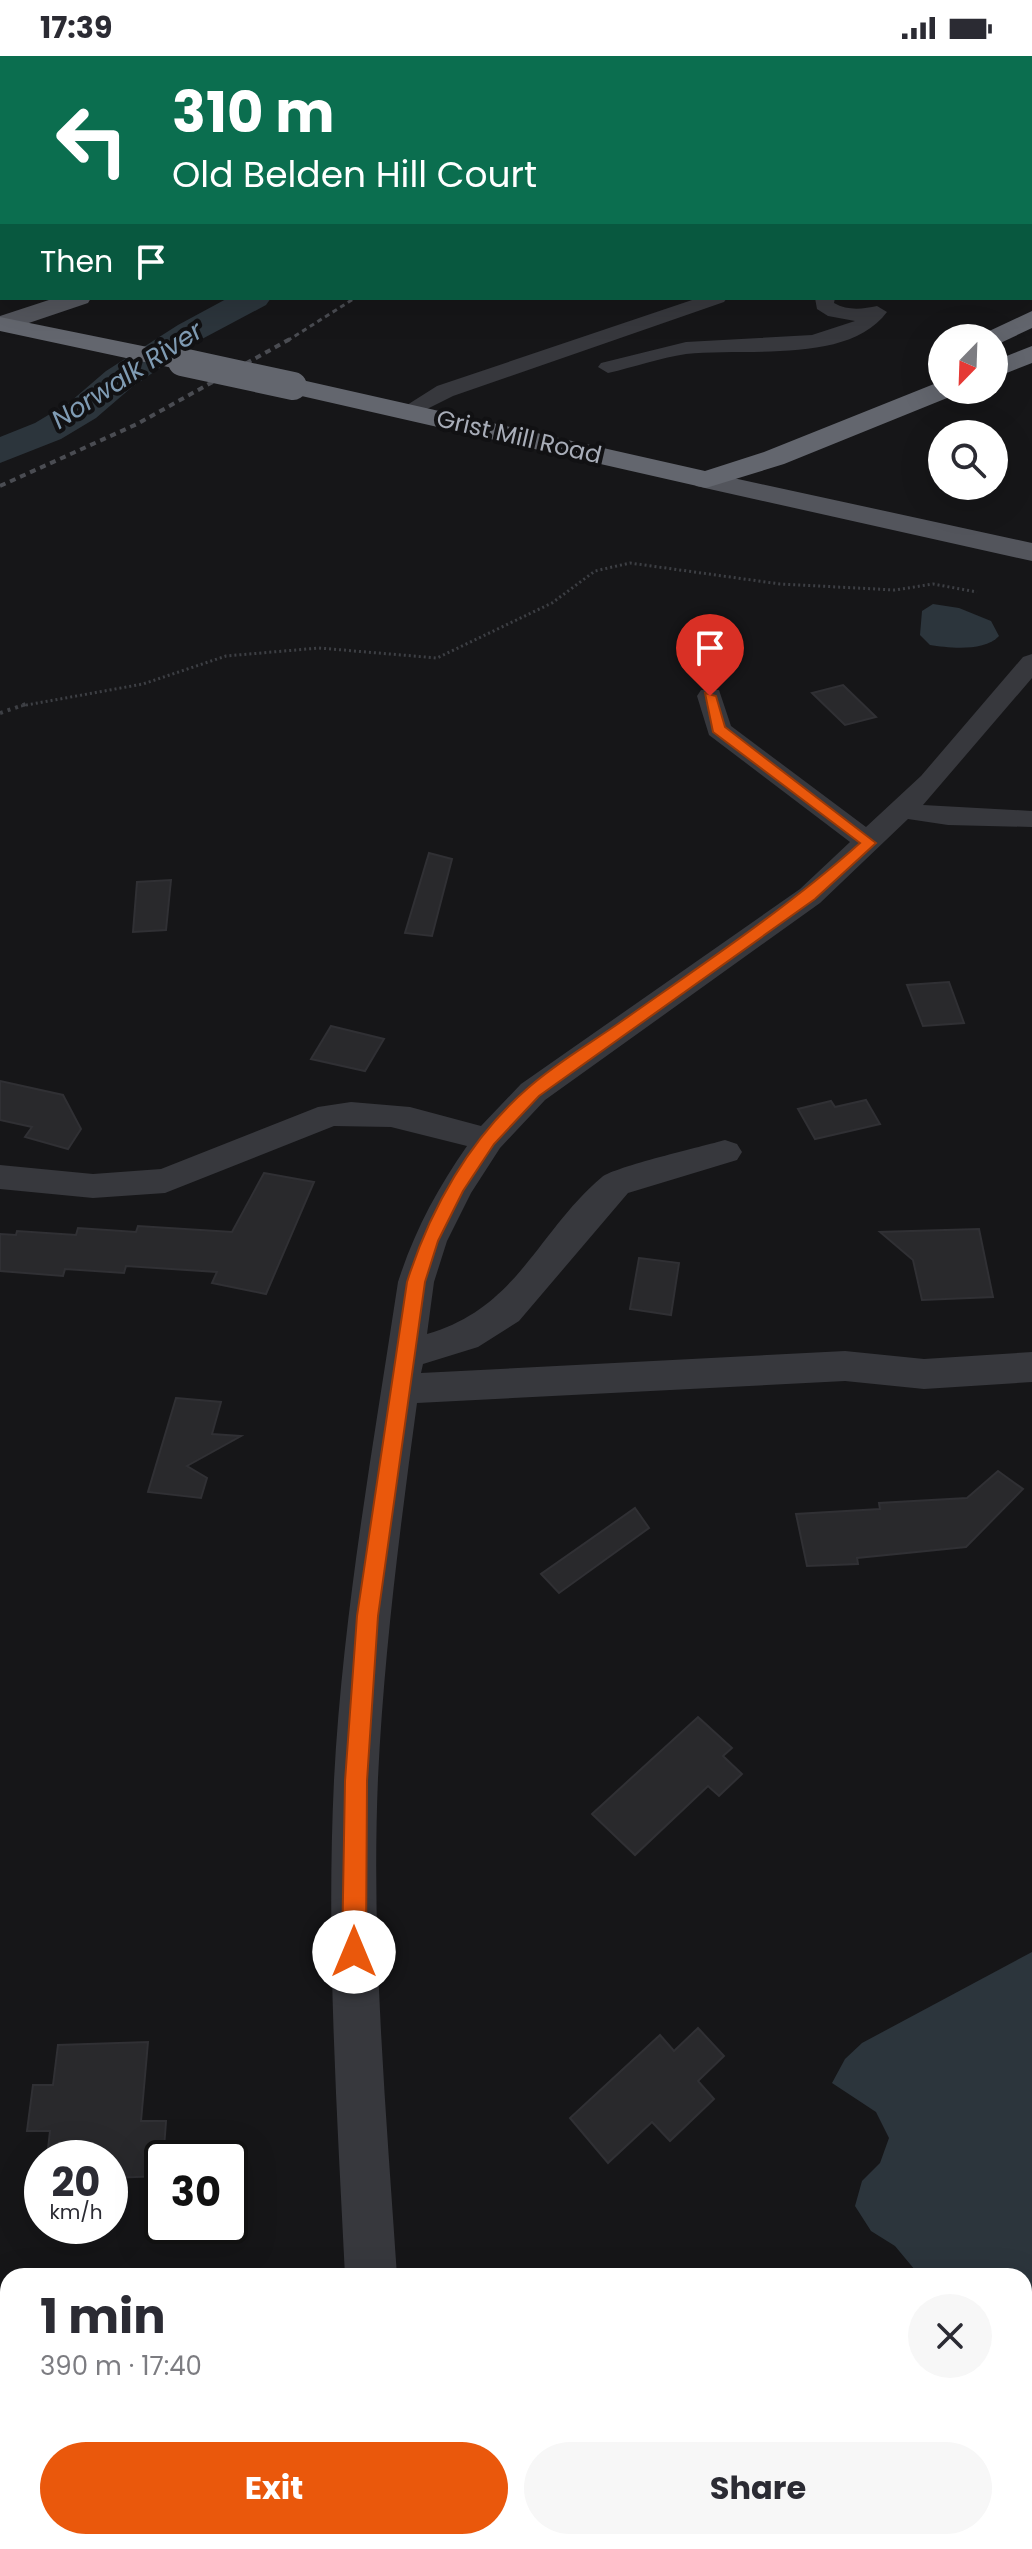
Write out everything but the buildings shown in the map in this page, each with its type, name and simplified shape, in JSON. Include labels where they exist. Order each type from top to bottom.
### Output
[{"type":"highway","points":[[1008,331],[1032,318]]},
{"type":"highway","name":"Grist Mill Road","points":[[2,323],[706,480]]},
{"type":"highway","points":[[1008,364],[1032,354]]},
{"type":"highway","points":[[706,480],[716,461],[745,444],[928,369]]},
{"type":"highway","points":[[706,480],[774,458],[928,396]]},
{"type":"main road","points":[[2,323],[73,300]]},
{"type":"main road","name":"Grist Mill Road","points":[[706,480],[1032,552]]},
{"type":"street","points":[[407,412],[445,391],[710,300]]},
{"type":"street","points":[[825,300],[824,305],[835,312],[872,317]]},
{"type":"street","points":[[608,367],[686,348],[824,339],[852,333],[872,317],[884,300]]},
{"type":"street","points":[[371,2268],[354,1983],[356,1781],[367,1616],[416,1282],[429,1241],[456,1188],[488,1140],[533,1092],[810,896],[902,810],[1032,662]]},
{"type":"street","points":[[710,696],[718,729],[869,843]]},
{"type":"street","points":[[990,820],[1032,803]]},
{"type":"street","points":[[902,810],[990,820],[1032,819]]},
{"type":"street","points":[[0,1177],[93,1186],[165,1181],[330,1115],[354,1111],[399,1114],[488,1140]]},
{"type":"street","points":[[404,1372],[506,1311],[616,1184],[725,1152]]},
{"type":"street","points":[[404,1372],[845,1366],[924,1374],[1032,1367]]},
{"type":"path","points":[[0,713],[34,701],[143,684],[226,656],[319,648],[437,658],[552,603],[595,571],[630,563],[780,584],[895,590],[933,584],[977,592]]},
{"type":"shaded area","points":[[933,604],[959,608],[991,621],[999,636],[976,647],[930,645],[920,635],[922,611]]},
{"type":"shaded area","points":[[1032,1952],[1032,2268],[913,2268],[895,2246],[871,2231],[855,2206],[862,2181],[880,2163],[889,2138],[876,2112],[832,2083],[845,2059],[862,2043]]},
{"type":"waterway","name":"Norwalk River","points":[[0,451],[48,431],[83,410],[119,379],[190,332],[250,300]]},
{"type":"railway","points":[[287,341],[352,300]]},
{"type":"railway","points":[[0,486],[137,424],[290,339]]},
{"type":"route","points":[[354,1952],[356,1781],[367,1616],[416,1282],[429,1241],[456,1188],[488,1140],[533,1092],[605,1038],[810,896],[869,843],[718,729],[710,696]]}]
